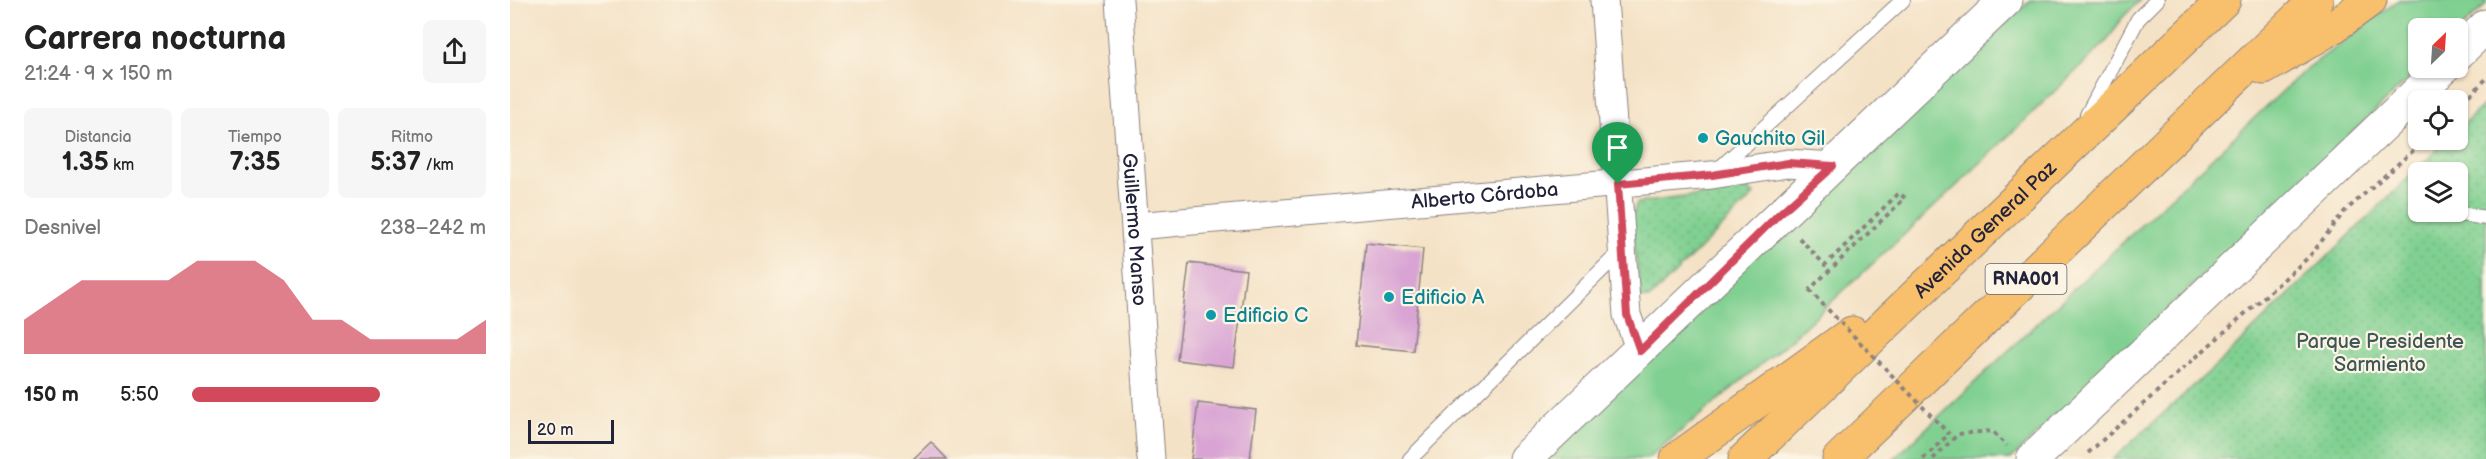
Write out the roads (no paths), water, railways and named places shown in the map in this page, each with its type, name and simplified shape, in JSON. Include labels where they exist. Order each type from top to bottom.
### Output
[{"type":"highway","name":"Avenida General Paz","points":[[1745,459],[2224,0]]},
{"type":"highway","name":"RNA001","points":[[1839,459],[2316,0]]},
{"type":"highway","points":[[2213,97],[2333,27],[2370,0]]},
{"type":"highway","points":[[1677,459],[1955,259]]},
{"type":"street","name":"Guillermo Manso","points":[[1119,0],[1151,459]]},
{"type":"street","points":[[1604,0],[1627,315],[1640,351]]},
{"type":"street","points":[[1525,459],[1640,351],[1778,215],[1833,166],[2000,3]]},
{"type":"street","points":[[2468,43],[2486,26]]},
{"type":"street","points":[[2023,455],[2432,78]]},
{"type":"street","name":"Alberto Córdoba","points":[[1136,226],[1712,175],[1788,163],[1833,166]]},
{"type":"lane","points":[[1712,175],[1903,0]]},
{"type":"lane","points":[[2070,149],[2138,19],[2157,0]]},
{"type":"lane","points":[[2468,215],[2486,218]]},
{"type":"lane","points":[[1410,459],[1621,251]]},
{"type":"place","name":"Gauchito Gil","points":[[1703,138]]},
{"type":"place","name":"Edificio A","points":[[1389,297]]},
{"type":"place","name":"Edificio C","points":[[1211,315]]},
{"type":"park label","name":"Parque Presidente Sarmiento","points":[[2380,352]]}]
